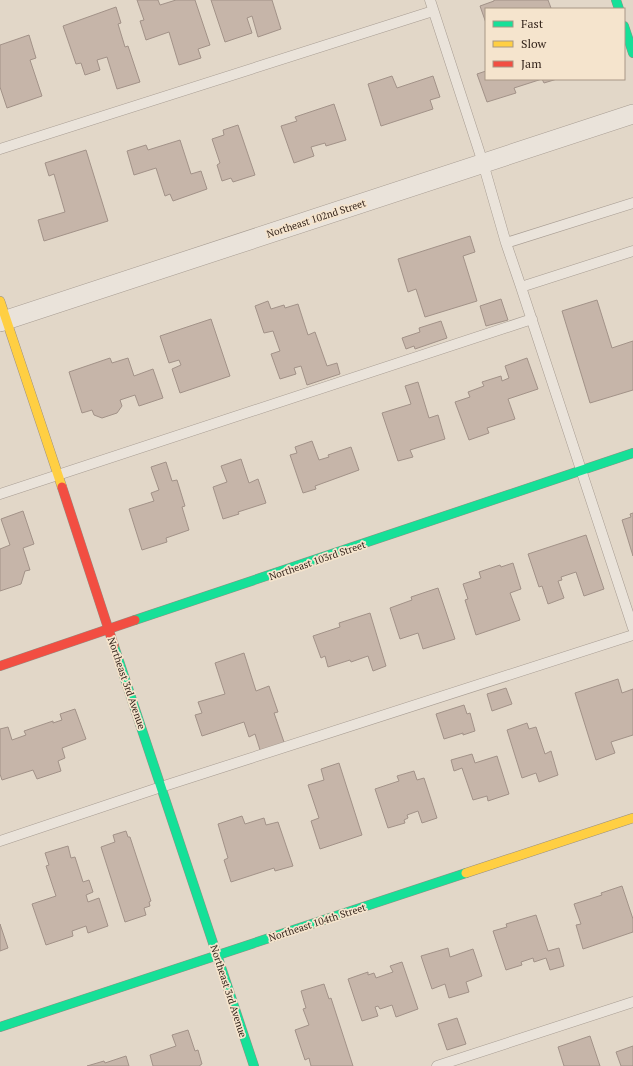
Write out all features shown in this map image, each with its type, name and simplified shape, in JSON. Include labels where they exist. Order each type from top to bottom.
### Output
[{"type":"street","points":[[625,29],[633,53]]},
{"type":"street","name":"Northeast 102nd Street","points":[[3,321],[633,114]]},
{"type":"street","name":"Northeast 3rd Avenue","points":[[0,300],[3,321],[58,475],[108,630],[254,1066]]},
{"type":"street","name":"Northeast 103rd Street","points":[[0,666],[633,453]]},
{"type":"street","name":"Northeast 104th Street","points":[[0,1027],[633,818]]},
{"type":"lane","points":[[430,0],[506,243],[633,628]]},
{"type":"lane","points":[[0,149],[433,11]]},
{"type":"lane","points":[[506,243],[633,203]]},
{"type":"lane","points":[[521,288],[633,251]]},
{"type":"lane","points":[[0,494],[532,319]]},
{"type":"lane","points":[[0,841],[161,787],[633,635]]},
{"type":"lane","points":[[437,1066],[633,1002]]},
{"type":"building","points":[[137,0],[158,0],[160,5],[176,0],[195,0],[210,45],[198,49],[201,58],[179,65],[169,32],[146,40],[140,21],[144,20]]},
{"type":"building","points":[[211,0],[272,0],[281,29],[258,37],[252,16],[247,18],[252,33],[225,42]]},
{"type":"building","points":[[548,0],[551,8],[485,8],[485,20],[480,6],[494,1]]},
{"type":"building","points":[[116,7],[121,23],[118,24],[125,47],[128,46],[140,82],[117,89],[107,57],[97,60],[100,70],[85,75],[81,63],[76,64],[63,26]]},
{"type":"building","points":[[29,35],[36,58],[30,60],[42,96],[7,108],[0,87],[0,45]]},
{"type":"building","points":[[485,71],[485,80],[539,80],[514,88],[516,93],[487,102],[477,74]]},
{"type":"building","points":[[392,76],[397,88],[433,76],[440,97],[430,100],[433,109],[381,126],[368,84]]},
{"type":"building","points":[[542,80],[554,80],[544,83]]},
{"type":"building","points":[[334,104],[346,140],[326,146],[325,143],[311,147],[314,156],[294,163],[281,126],[297,121],[295,117]]},
{"type":"building","points":[[238,125],[255,175],[233,182],[231,178],[222,181],[217,165],[220,163],[212,139],[224,135],[223,130]]},
{"type":"building","points":[[180,140],[191,174],[201,171],[207,189],[173,201],[170,194],[165,196],[156,168],[134,175],[127,151],[146,145],[148,150]]},
{"type":"building","points":[[86,150],[108,221],[44,241],[38,220],[65,212],[54,174],[49,176],[45,163]]},
{"type":"building","points":[[470,236],[475,252],[463,256],[477,301],[425,317],[416,289],[408,292],[398,259]]},
{"type":"building","points":[[501,299],[508,320],[486,326],[480,306]]},
{"type":"building","points":[[597,300],[612,348],[633,341],[633,390],[590,403],[562,311]]},
{"type":"building","points":[[268,301],[271,309],[284,305],[285,308],[298,304],[308,335],[315,332],[327,366],[337,363],[340,374],[307,385],[301,366],[294,368],[296,374],[280,379],[271,354],[280,351],[273,331],[264,333],[255,306]]},
{"type":"building","points":[[211,319],[230,376],[180,393],[172,369],[181,365],[179,360],[169,363],[160,336]]},
{"type":"building","points":[[441,321],[447,338],[415,349],[414,346],[406,349],[402,338],[420,332],[419,328]]},
{"type":"building","points":[[110,358],[112,363],[128,358],[134,376],[153,369],[163,398],[139,406],[135,395],[120,400],[122,406],[117,413],[102,418],[94,415],[92,410],[82,413],[69,372]]},
{"type":"building","points":[[527,358],[538,389],[508,399],[515,419],[487,428],[489,433],[469,440],[455,402],[470,397],[468,392],[484,386],[482,382],[501,376],[502,381],[509,378],[505,366]]},
{"type":"building","points":[[418,382],[429,418],[438,415],[445,439],[410,450],[413,457],[398,461],[382,413],[411,404],[405,386]]},
{"type":"building","points":[[312,441],[319,460],[329,457],[328,455],[351,447],[359,470],[315,486],[316,489],[303,493],[290,455],[297,453],[295,447]]},
{"type":"building","points":[[241,459],[249,483],[258,479],[266,503],[238,512],[239,514],[223,519],[213,487],[227,482],[221,466]]},
{"type":"building","points":[[166,462],[172,481],[177,480],[185,506],[182,507],[189,530],[166,538],[167,542],[142,550],[129,509],[154,501],[151,493],[159,490],[151,467]]},
{"type":"building","points":[[23,511],[34,544],[23,548],[30,570],[25,571],[21,584],[0,591],[0,549],[10,545],[1,519]]},
{"type":"building","points":[[633,513],[633,556],[622,520],[631,517],[630,514]]},
{"type":"building","points":[[586,535],[604,589],[584,596],[576,572],[561,577],[562,580],[558,581],[564,598],[548,604],[542,586],[539,587],[528,554]]},
{"type":"building","points":[[513,563],[521,589],[510,593],[520,620],[476,635],[465,600],[468,599],[463,584],[481,578],[479,572],[500,565],[501,567]]},
{"type":"building","points":[[438,588],[455,639],[423,649],[418,633],[400,639],[390,608],[412,600],[411,597]]},
{"type":"building","points":[[370,613],[386,666],[373,671],[368,656],[351,662],[350,660],[328,667],[325,656],[321,658],[313,636],[340,627],[339,623]]},
{"type":"building","points":[[244,653],[256,691],[269,686],[278,712],[274,713],[285,745],[261,753],[255,734],[249,737],[244,722],[202,736],[195,715],[202,713],[198,702],[225,694],[215,663]]},
{"type":"building","points":[[618,679],[622,693],[633,689],[633,735],[611,742],[615,753],[596,760],[575,693]]},
{"type":"building","points":[[506,688],[512,704],[492,711],[487,694]]},
{"type":"building","points":[[464,705],[467,714],[470,713],[475,731],[444,739],[436,714]]},
{"type":"building","points":[[75,709],[86,739],[62,748],[65,758],[58,761],[61,771],[37,779],[33,770],[2,780],[0,774],[0,729],[8,727],[12,740],[26,735],[24,731],[53,721],[53,723],[62,720],[60,714]]},
{"type":"building","points":[[527,723],[529,729],[536,727],[545,754],[551,751],[558,775],[539,782],[536,773],[522,778],[507,730]]},
{"type":"building","points":[[472,754],[475,763],[497,756],[509,794],[488,801],[487,796],[473,800],[462,768],[454,771],[451,760]]},
{"type":"building","points":[[339,763],[362,835],[320,849],[311,821],[319,818],[308,785],[324,780],[321,769]]},
{"type":"building","points":[[414,771],[417,780],[424,778],[437,818],[422,823],[418,811],[407,815],[408,818],[404,820],[405,823],[388,828],[375,789],[399,781],[397,776]]},
{"type":"building","points":[[242,816],[245,824],[264,818],[266,825],[278,822],[293,866],[275,871],[274,868],[231,882],[224,860],[228,858],[218,824]]},
{"type":"building","points":[[126,831],[128,837],[130,837],[151,901],[149,902],[150,906],[144,908],[146,915],[125,922],[101,847],[115,842],[113,835]]},
{"type":"building","points":[[68,846],[71,858],[75,857],[83,882],[89,880],[93,892],[86,895],[88,902],[99,898],[108,926],[88,933],[86,926],[72,931],[73,936],[46,945],[32,904],[56,896],[46,866],[49,865],[45,853]]},
{"type":"building","points":[[622,886],[633,919],[633,932],[583,949],[576,925],[581,924],[574,904],[602,895],[601,893]]},
{"type":"building","points":[[536,915],[548,951],[559,948],[564,966],[550,970],[546,958],[534,962],[533,958],[521,962],[522,965],[506,970],[493,931],[507,927],[506,924]]},
{"type":"building","points":[[0,924],[8,948],[0,951]]},
{"type":"building","points":[[448,948],[450,957],[473,949],[482,976],[466,982],[469,992],[449,998],[445,984],[432,989],[421,956]]},
{"type":"building","points":[[402,962],[418,1009],[396,1017],[392,1005],[380,1009],[378,1006],[375,1007],[378,1016],[362,1021],[348,979],[368,972],[368,975],[374,973],[376,978],[393,972],[390,966]]},
{"type":"building","points":[[324,984],[329,999],[331,998],[353,1066],[311,1066],[309,1058],[305,1060],[295,1030],[309,1025],[303,1009],[306,1008],[301,991]]},
{"type":"building","points":[[457,1018],[466,1044],[447,1050],[438,1024]]},
{"type":"building","points":[[188,1030],[195,1051],[198,1050],[202,1064],[200,1066],[153,1066],[150,1055],[176,1046],[172,1035]]},
{"type":"building","points":[[590,1036],[600,1066],[564,1066],[558,1047]]},
{"type":"building","points":[[633,1046],[633,1066],[621,1066],[616,1052]]},
{"type":"building","points":[[126,1056],[129,1066],[87,1066],[104,1061],[105,1063]]},
{"type":"traffic: fast","points":[[616,0],[619,8]]},
{"type":"traffic: fast","points":[[625,29],[633,53]]},
{"type":"traffic: fast","points":[[135,620],[633,453]]},
{"type":"traffic: fast","points":[[114,646],[254,1066]]},
{"type":"traffic: fast","points":[[0,1027],[466,873]]},
{"type":"traffic: slow","points":[[0,301],[62,487]]},
{"type":"traffic: slow","points":[[466,873],[633,818]]},
{"type":"traffic: jam","points":[[62,487],[114,646]]},
{"type":"traffic: jam","points":[[0,666],[135,620]]}]
